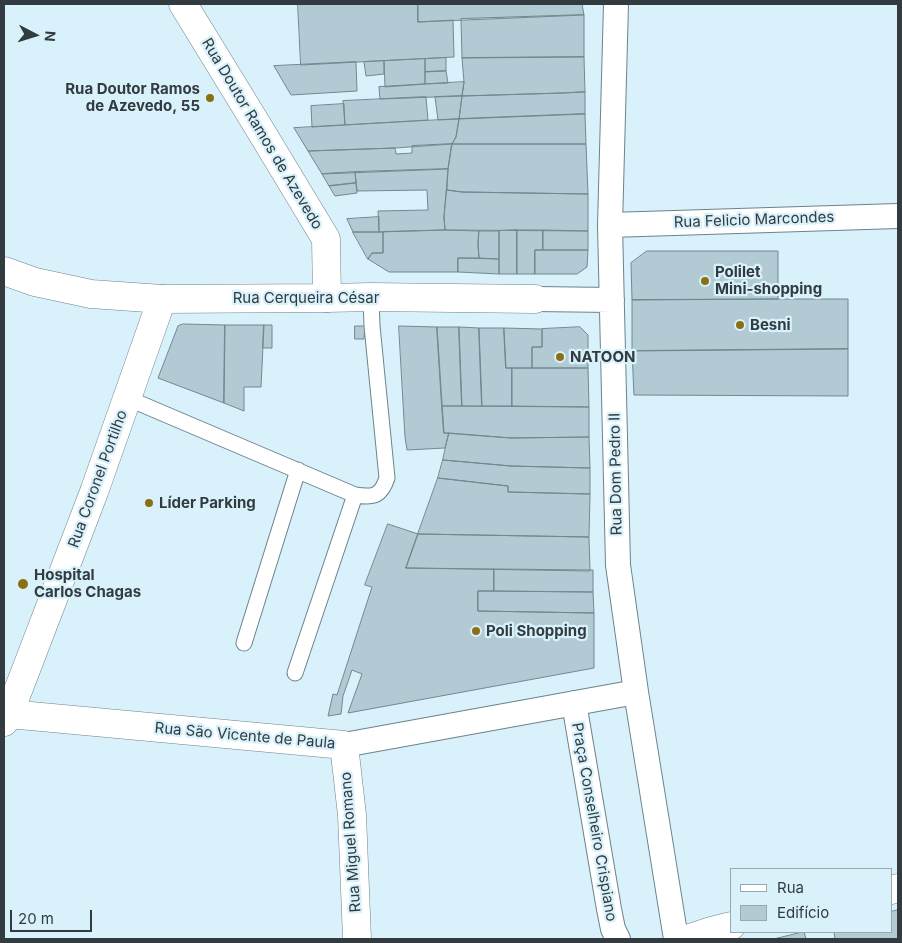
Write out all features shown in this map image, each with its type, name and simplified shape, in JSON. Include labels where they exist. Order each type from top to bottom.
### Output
[{"type":"street","name":"Rua Doutor Ramos de Azevedo","points":[[183,4],[326,239],[327,298]]},
{"type":"street","name":"Rua Dom Pedro II","points":[[616,4],[610,225],[618,565],[636,692],[676,939]]},
{"type":"street","name":"Rua Felicio Marcondes","points":[[610,225],[898,216]]},
{"type":"street","name":"Rua Cerqueira César","points":[[4,272],[35,282],[92,294],[162,299],[371,297],[612,300]]},
{"type":"street","name":"Rua Coronel Portilho","points":[[7,718],[94,492],[162,299]]},
{"type":"street","name":"Rua São Vicente de Paula","points":[[7,718],[344,746],[636,692]]},
{"type":"street","name":"Praça Conselheiro Crispiano","points":[[574,703],[609,909],[613,929],[618,939]]},
{"type":"street","name":"Rua Miguel Romano","points":[[344,746],[352,815],[357,939]]},
{"type":"street","points":[[687,939],[730,926]]},
{"type":"lane","points":[[127,398],[355,495],[369,497],[377,494],[384,488],[388,478],[372,326],[371,297]]},
{"type":"lane","points":[[244,643],[298,470]]},
{"type":"lane","points":[[295,673],[355,495]]},
{"type":"building","points":[[298,4],[418,4],[418,22],[453,20],[454,57],[301,65]]},
{"type":"building","points":[[418,4],[582,4],[584,15],[418,22]]},
{"type":"building","points":[[584,15],[584,57],[462,58],[461,19]]},
{"type":"building","points":[[584,57],[585,92],[462,96],[464,82],[462,58]]},
{"type":"building","points":[[446,58],[446,71],[425,72],[425,59]]},
{"type":"building","points":[[425,59],[425,84],[385,87],[384,61]]},
{"type":"building","points":[[384,61],[384,74],[366,76],[364,62]]},
{"type":"building","points":[[356,62],[357,91],[291,95],[274,66]]},
{"type":"building","points":[[446,71],[448,83],[425,84],[425,72]]},
{"type":"building","points":[[464,82],[462,96],[380,99],[379,87]]},
{"type":"building","points":[[585,92],[585,114],[459,119],[462,96]]},
{"type":"building","points":[[462,96],[459,119],[438,120],[435,97]]},
{"type":"building","points":[[426,97],[428,120],[345,125],[343,101]]},
{"type":"building","points":[[344,104],[345,125],[312,127],[311,106]]},
{"type":"building","points":[[585,114],[586,144],[452,144],[456,137],[459,119]]},
{"type":"building","points":[[459,119],[456,137],[452,144],[395,148],[308,151],[294,128]]},
{"type":"building","points":[[452,144],[448,169],[322,174],[308,151],[395,148],[396,154],[412,153],[412,146]]},
{"type":"building","points":[[452,144],[586,144],[588,194],[462,192],[447,190]]},
{"type":"building","points":[[448,169],[444,217],[445,230],[379,232],[378,211],[428,210],[427,190],[357,191],[355,172]]},
{"type":"building","points":[[355,172],[356,183],[329,186],[322,174]]},
{"type":"building","points":[[356,183],[357,193],[335,196],[329,186]]},
{"type":"building","points":[[447,190],[462,192],[588,194],[588,231],[445,230],[444,217]]},
{"type":"building","points":[[379,217],[379,232],[353,232],[347,219]]},
{"type":"building","points":[[517,230],[543,230],[543,250],[535,250],[535,274],[517,274]]},
{"type":"building","points":[[517,230],[517,274],[499,274],[499,231]]},
{"type":"building","points":[[543,230],[588,231],[588,250],[543,250]]},
{"type":"building","points":[[479,231],[479,258],[458,258],[458,272],[389,272],[368,259],[372,253],[383,253],[383,232]]},
{"type":"building","points":[[479,231],[499,231],[499,259],[479,258]]},
{"type":"building","points":[[353,232],[383,232],[383,253],[372,253],[368,259]]},
{"type":"building","points":[[535,250],[588,250],[587,267],[577,274],[535,274]]},
{"type":"building","name":"Polilet Mini-shopping","points":[[647,251],[778,251],[778,299],[632,300],[631,263]]},
{"type":"building","points":[[458,258],[499,259],[499,274],[458,272]]},
{"type":"building","name":"Besni","points":[[848,299],[848,349],[632,351],[632,300]]},
{"type":"building","points":[[183,324],[225,325],[224,403],[158,378],[178,326]]},
{"type":"building","points":[[225,325],[264,325],[261,387],[244,387],[244,411],[224,403]]},
{"type":"building","points":[[264,325],[272,325],[272,348],[263,348]]},
{"type":"building","points":[[355,326],[365,326],[364,339],[355,339]]},
{"type":"building","points":[[399,326],[437,327],[444,433],[449,433],[445,448],[407,450]]},
{"type":"building","points":[[437,327],[459,327],[462,406],[442,406]]},
{"type":"building","points":[[459,327],[479,328],[482,406],[462,406]]},
{"type":"building","name":"NATOON","points":[[580,327],[588,335],[588,368],[532,368],[532,347],[542,347],[542,329]]},
{"type":"building","points":[[479,328],[504,328],[506,368],[512,368],[512,406],[482,406]]},
{"type":"building","points":[[504,328],[542,329],[542,347],[532,347],[532,368],[506,368]]},
{"type":"building","points":[[848,349],[848,396],[634,395],[632,351]]},
{"type":"building","points":[[512,368],[588,368],[589,407],[512,406]]},
{"type":"building","points":[[442,406],[589,407],[589,437],[511,438],[444,433]]},
{"type":"building","points":[[449,433],[511,438],[589,437],[590,468],[511,466],[443,460]]},
{"type":"building","points":[[443,460],[511,466],[590,468],[590,494],[508,492],[508,486],[438,478]]},
{"type":"building","points":[[438,478],[508,486],[508,492],[590,494],[589,537],[418,534]]},
{"type":"building","name":"Poli Shopping","points":[[388,524],[418,534],[406,568],[494,569],[494,591],[478,591],[478,611],[594,613],[594,668],[348,713],[362,674],[352,670],[343,696],[341,714],[328,716],[333,694],[337,695],[372,587],[365,585]]},
{"type":"building","points":[[418,534],[589,537],[590,571],[406,568]]},
{"type":"building","points":[[494,569],[593,570],[593,592],[494,591]]},
{"type":"building","points":[[478,591],[593,592],[594,613],[478,611]]},
{"type":"building","points":[[898,910],[898,939],[835,939],[834,933],[892,933],[892,912]]},
{"type":"building","points":[[804,933],[806,939],[774,939]]},
{"type":"place","name":"Rua Doutor Ramos de Azevedo, 55","points":[[210,98]]},
{"type":"place","name":"Polilet Mini-shopping","points":[[705,281]]},
{"type":"place","name":"Besni","points":[[740,325]]},
{"type":"place","name":"NATOON","points":[[560,357]]},
{"type":"place","name":"Líder Parking","points":[[149,503]]},
{"type":"place","name":"Hospital Carlos Chagas","points":[[23,584]]},
{"type":"place","name":"Poli Shopping","points":[[476,631]]}]
